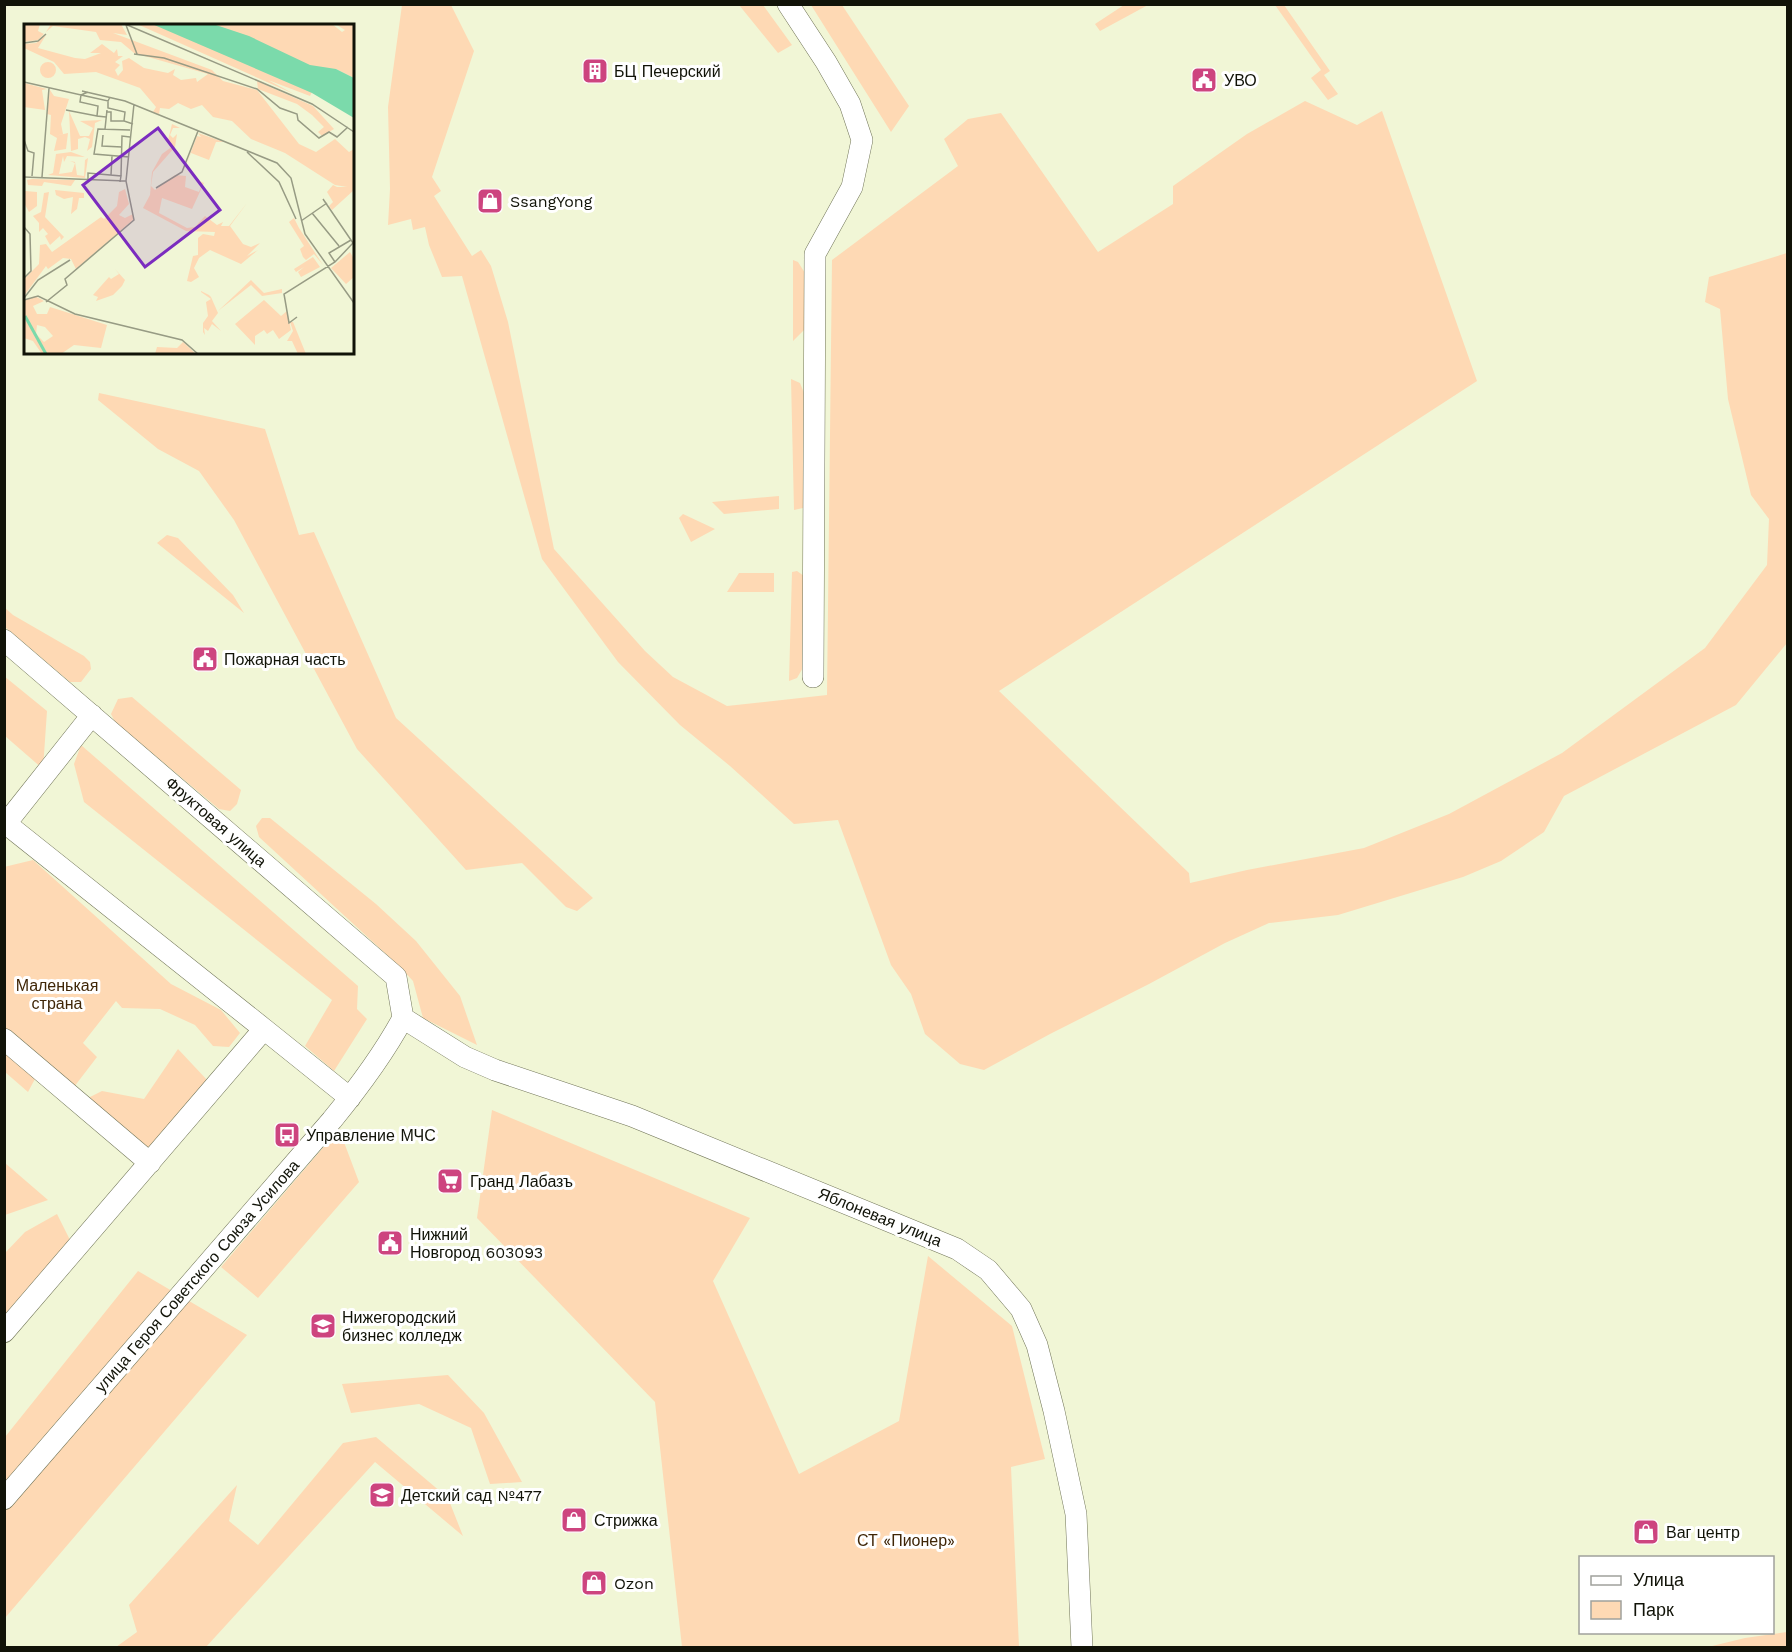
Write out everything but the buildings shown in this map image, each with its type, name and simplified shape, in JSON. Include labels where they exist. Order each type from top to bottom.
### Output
[{"type":"street","points":[[788,4],[850,104],[862,140],[852,187],[815,254],[813,677]]},
{"type":"street","name":"Фруктовая улица","points":[[4,640],[396,977],[403,1018]]},
{"type":"street","points":[[92,715],[5,824],[350,1098]]},
{"type":"street","name":"улица Героя Советского Союза Усилова","points":[[4,1499],[350,1098],[380,1058],[403,1018]]},
{"type":"street","name":"Яблоневая улица","points":[[403,1018],[475,1061],[495,1070],[632,1116],[946,1245],[988,1270],[1021,1309],[1037,1345],[1054,1411],[1076,1514],[1082,1647]]},
{"type":"street","points":[[4,1332],[264,1029]]},
{"type":"street","points":[[4,1039],[150,1163]]},
{"type":"green space","points":[[402,5],[451,5],[474,51],[432,177],[441,191],[434,196],[472,256],[481,250],[491,266],[508,322],[554,549],[645,651],[673,677],[727,706],[827,695],[832,260],[958,166],[944,139],[968,119],[1001,113],[1098,252],[1173,204],[1173,186],[1247,134],[1305,101],[1357,125],[1382,111],[1477,381],[999,691],[1189,873],[1190,883],[1364,848],[1449,814],[1562,753],[1705,648],[1767,565],[1769,519],[1751,495],[1728,399],[1720,309],[1705,302],[1709,277],[1787,253],[1787,643],[1736,705],[1564,796],[1544,832],[1501,861],[1463,877],[1338,915],[1269,923],[1225,943],[984,1070],[960,1064],[925,1034],[911,994],[891,965],[838,820],[794,824],[730,766],[680,725],[618,662],[542,559],[462,276],[442,277],[429,245],[425,227],[413,230],[411,219],[388,225],[390,189],[388,107]]},
{"type":"green space","points":[[739,5],[763,5],[792,45],[778,53]]},
{"type":"green space","points":[[811,5],[842,5],[909,106],[891,132]]},
{"type":"green space","points":[[1124,5],[1148,5],[1100,31],[1095,24]]},
{"type":"green space","points":[[1275,5],[1284,5],[1330,71],[1324,75],[1338,94],[1328,100],[1311,78],[1321,70]]},
{"type":"green space","points":[[793,260],[798,262],[805,273],[805,329],[793,341]]},
{"type":"green space","points":[[791,379],[800,383],[804,393],[807,500],[803,508],[794,510]]},
{"type":"green space","points":[[99,393],[265,429],[299,535],[314,532],[396,718],[593,898],[577,911],[566,907],[522,863],[466,870],[357,749],[234,520],[199,471],[158,449],[98,400]]},
{"type":"green space","points":[[779,496],[779,509],[724,514],[712,502]]},
{"type":"green space","points":[[683,514],[715,529],[691,542],[679,518]]},
{"type":"green space","points":[[167,535],[178,538],[233,595],[244,613],[157,543]]},
{"type":"green space","points":[[797,571],[804,576],[804,666],[797,678],[789,681],[792,572]]},
{"type":"green space","points":[[739,573],[774,573],[774,592],[727,592]]},
{"type":"green space","points":[[4,607],[13,615],[84,656],[90,662],[91,669],[81,682],[70,682],[5,627]]},
{"type":"green space","points":[[4,676],[47,711],[43,769],[5,736]]},
{"type":"green space","points":[[132,697],[241,790],[237,804],[230,811],[219,809],[115,722],[111,714],[118,699]]},
{"type":"green space","points":[[81,745],[358,986],[357,1009],[367,1019],[334,1071],[305,1046],[332,1000],[84,802],[74,764]]},
{"type":"green space","points":[[262,818],[270,818],[376,904],[416,941],[460,996],[477,1045],[423,1018],[413,981],[259,837],[256,826]]},
{"type":"green space","name":"Маленькая страна","points":[[33,860],[171,984],[221,1010],[240,1033],[229,1047],[213,1046],[195,1025],[160,1009],[122,1008],[116,1001],[83,1043],[97,1057],[74,1087],[5,1029],[4,867]]},
{"type":"green space","points":[[178,1049],[208,1081],[148,1154],[84,1100],[102,1091],[144,1099]]},
{"type":"green space","points":[[4,1050],[36,1077],[28,1092],[5,1072]]},
{"type":"green space","name":"СТ «Пионер»","points":[[492,1110],[750,1218],[713,1281],[799,1474],[899,1421],[928,1256],[1012,1326],[1045,1459],[1011,1467],[1019,1647],[682,1647],[655,1402],[477,1218]]},
{"type":"green space","points":[[339,1129],[359,1182],[258,1298],[221,1267]]},
{"type":"green space","points":[[5,1163],[48,1200],[5,1215]]},
{"type":"green space","points":[[57,1214],[71,1242],[5,1321],[5,1253],[25,1232]]},
{"type":"green space","points":[[138,1271],[247,1335],[5,1618],[5,1437]]},
{"type":"green space","points":[[448,1375],[484,1413],[522,1482],[490,1484],[471,1428],[419,1404],[351,1413],[342,1384]]},
{"type":"green space","points":[[376,1437],[448,1498],[463,1536],[375,1462],[206,1647],[116,1647],[137,1632],[129,1605],[237,1485],[229,1521],[258,1545],[343,1443]]},
{"type":"green space","points":[[1787,1632],[1787,1647],[1708,1647],[1745,1638]]},
{"type":"place","name":"БЦ Печерский","points":[[595,71]]},
{"type":"place","name":"УВО","points":[[1204,80]]},
{"type":"place","name":"SsangYong","points":[[490,201]]},
{"type":"place","name":"Пожарная часть","points":[[205,659]]},
{"type":"place","name":"Управление МЧС","points":[[287,1135]]},
{"type":"place","name":"Гранд Лабазъ","points":[[450,1181]]},
{"type":"place","name":"Нижний Новгород 603093","points":[[390,1243]]},
{"type":"place","name":"Нижегородский бизнес колледж","points":[[323,1326]]},
{"type":"place","name":"Детский сад №477","points":[[382,1495]]},
{"type":"place","name":"Стрижка","points":[[574,1520]]},
{"type":"place","name":"Ваг центр","points":[[1646,1532]]},
{"type":"place","name":"Ozon","points":[[594,1583]]}]
